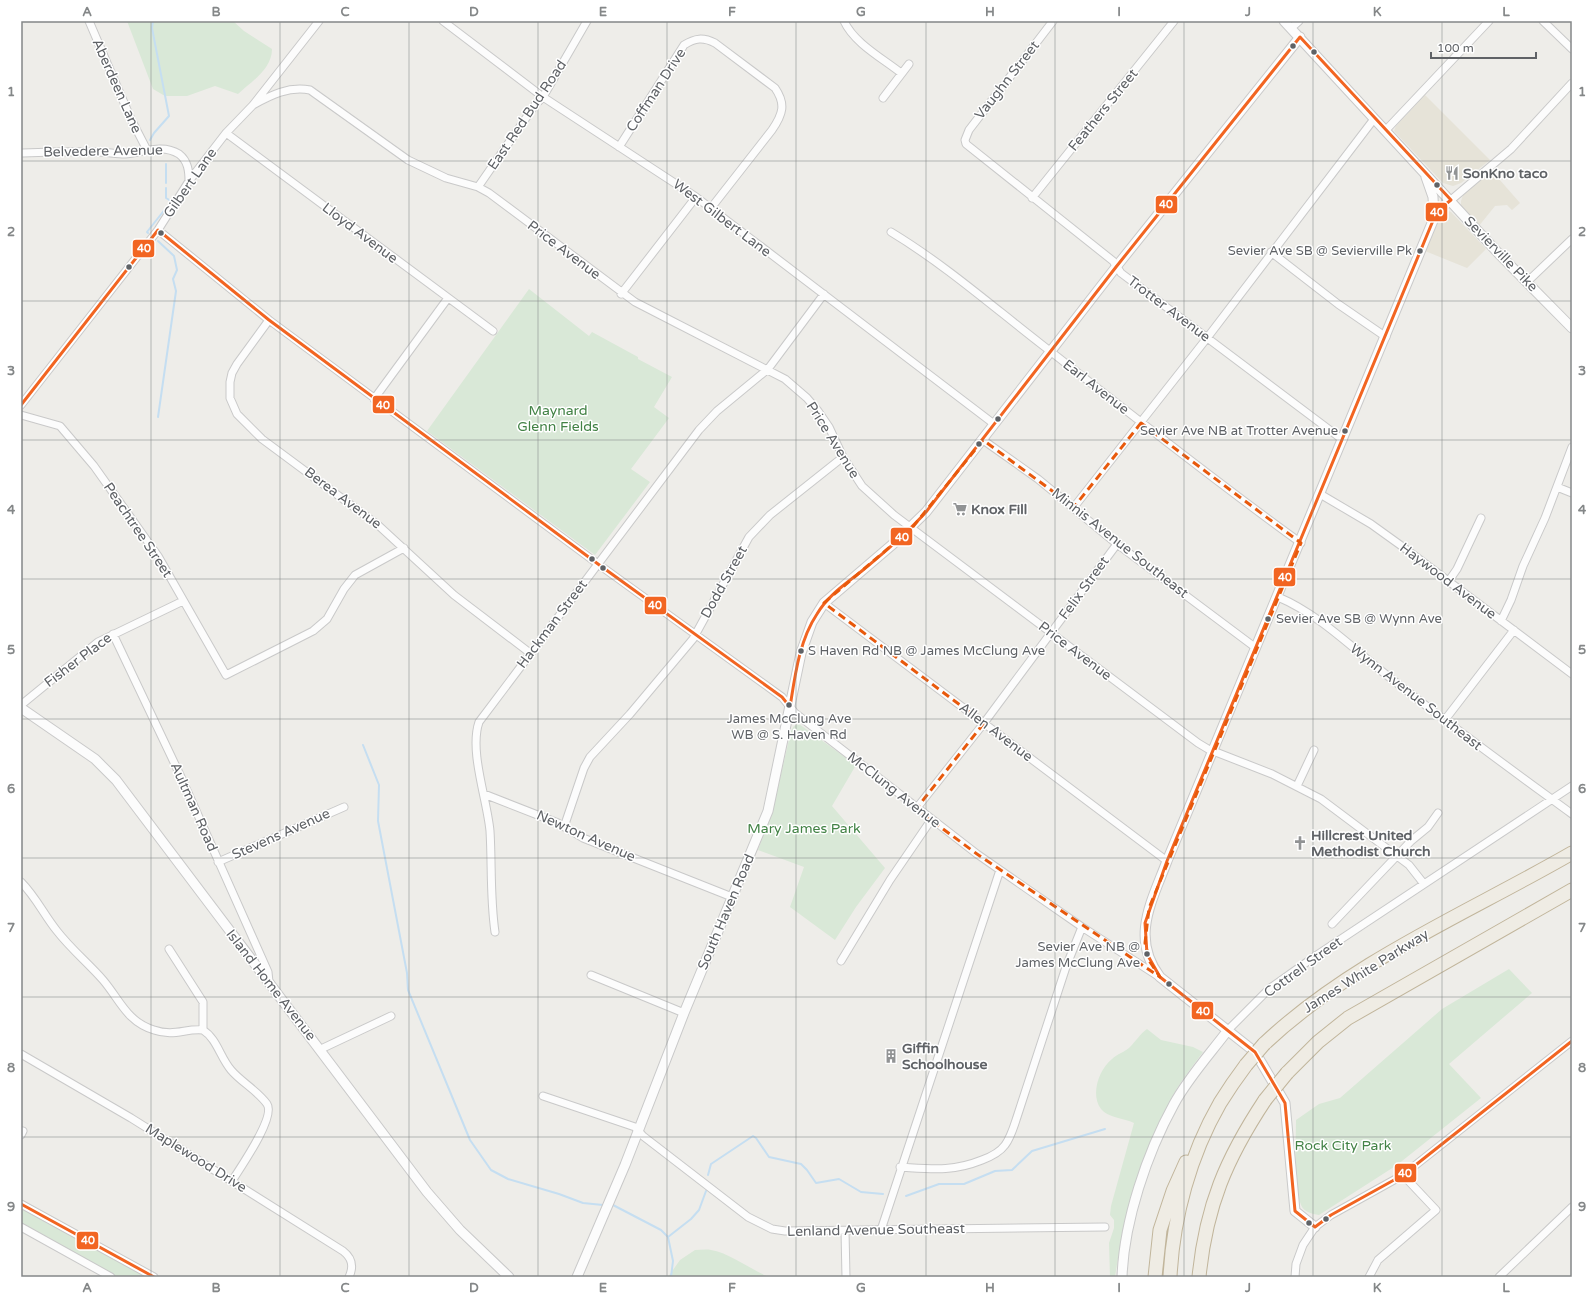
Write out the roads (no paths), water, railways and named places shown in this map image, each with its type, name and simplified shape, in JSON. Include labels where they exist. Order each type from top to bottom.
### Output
[{"type":"highway","name":"James White Parkway","points":[[1170,1277],[1171,1251],[1181,1198],[1201,1142],[1220,1103],[1246,1065],[1264,1044],[1287,1022],[1318,998],[1393,952],[1572,852]]},
{"type":"highway","points":[[1199,1277],[1210,1212],[1226,1167],[1234,1150],[1265,1100],[1287,1073],[1318,1042],[1348,1018],[1572,890]]},
{"type":"highway","points":[[1155,1277],[1160,1230],[1173,1191],[1193,1146],[1220,1103]]},
{"type":"street","name":"Aberdeen Lane","points":[[89,21],[131,119],[147,150]]},
{"type":"street","name":"Gilbert Lane","points":[[21,405],[158,230],[189,181],[226,133],[253,105],[319,21]]},
{"type":"street","name":"West Gilbert Lane","points":[[443,21],[543,97],[696,197],[994,424]]},
{"type":"street","name":"East Red Bud Road","points":[[478,187],[534,105],[543,97],[587,21]]},
{"type":"street","points":[[844,21],[849,31],[856,38],[902,73]]},
{"type":"street","name":"Vaughn Street","points":[[965,140],[969,130],[1053,21]]},
{"type":"street","name":"Feathers Street","points":[[1032,198],[1174,21]]},
{"type":"street","name":"Sevierville Pike","points":[[1284,21],[1425,174],[1572,328]]},
{"type":"street","points":[[1291,28],[1299,21]]},
{"type":"street","points":[[1385,131],[1489,21]]},
{"type":"street","points":[[1543,21],[1572,49]]},
{"type":"street","name":"South Haven Road","points":[[577,1277],[639,1131],[684,1013],[768,811],[805,640],[812,622],[824,604],[912,528],[983,440],[1116,267],[1300,37]]},
{"type":"street","name":"Coffman Drive","points":[[619,147],[684,45],[698,38],[707,39],[715,43],[774,88],[780,95],[783,109],[781,117],[772,130],[711,208]]},
{"type":"street","points":[[883,98],[909,64]]},
{"type":"street","points":[[1315,1227],[1295,1211],[1285,1103],[1255,1052],[1160,977],[1147,954],[1144,934],[1149,908],[1167,861],[1386,337],[1437,211],[1511,149],[1572,83]]},
{"type":"street","name":"Price Avenue","points":[[253,105],[280,92],[300,88],[310,90],[408,160],[446,178],[478,187],[543,234],[621,294],[634,302],[785,378],[810,402],[829,427],[851,471],[872,496],[912,528],[1198,743],[1297,786],[1321,799],[1409,865],[1424,884]]},
{"type":"street","points":[[1074,508],[1207,338],[1271,252],[1374,119]]},
{"type":"street","name":"Lloyd Avenue","points":[[226,133],[494,331]]},
{"type":"street","name":"Trotter Avenue","points":[[965,140],[972,150],[1113,261],[1121,273],[1343,440]]},
{"type":"street","name":"Belvedere Avenue","points":[[21,153],[63,151],[126,154],[147,150],[168,150],[185,159],[189,168],[189,181]]},
{"type":"street","points":[[1425,174],[1433,197],[1434,220]]},
{"type":"street","points":[[621,294],[696,197]]},
{"type":"street","name":"McClung Avenue","points":[[158,230],[269,320],[374,399],[695,635],[782,697],[790,707],[916,809],[1082,927],[1160,977]]},
{"type":"street","name":"Earl Avenue","points":[[891,232],[916,247],[1141,423],[1300,543]]},
{"type":"street","points":[[1527,282],[1572,238]]},
{"type":"street","points":[[1271,252],[1338,304],[1386,337]]},
{"type":"street","name":"Hackman Street","points":[[495,932],[490,830],[476,738],[476,730],[479,722],[699,430],[717,411],[768,369],[824,294]]},
{"type":"street","points":[[374,399],[448,298]]},
{"type":"street","name":"Berea Avenue","points":[[269,320],[236,364],[232,373],[230,382],[230,398],[237,414],[262,439],[378,524],[454,595],[530,653]]},
{"type":"street","name":"Peachtree Street","points":[[21,415],[55,424],[66,431],[75,442],[141,530],[226,675],[313,631],[327,619],[344,589],[355,575],[404,548]]},
{"type":"street","name":"Minnis Avenue Southeast","points":[[983,440],[1038,479],[1116,544],[1256,648]]},
{"type":"street","points":[[1501,621],[1511,600],[1523,566],[1545,518],[1572,447]]},
{"type":"street","name":"Dodd Street","points":[[564,827],[579,779],[590,757],[630,714],[695,635],[749,538],[770,515],[843,457]]},
{"type":"street","points":[[1556,488],[1572,493]]},
{"type":"street","name":"Haywood Avenue","points":[[1320,494],[1371,524],[1572,674]]},
{"type":"street","points":[[1448,582],[1457,569],[1481,518]]},
{"type":"street","name":"Felix Street","points":[[916,809],[984,723],[1016,677],[1052,633],[1116,544]]},
{"type":"street","name":"Wynn Avenue Southeast","points":[[1278,597],[1299,608],[1327,628],[1444,720],[1572,814]]},
{"type":"street","name":"Fisher Place","points":[[21,704],[98,642],[183,601]]},
{"type":"street","name":"Allen Avenue","points":[[824,604],[1167,861]]},
{"type":"street","points":[[1444,720],[1514,630]]},
{"type":"street","name":"Aultman Road","points":[[113,634],[268,972],[269,982]]},
{"type":"street","name":"Island Home Avenue","points":[[21,708],[95,759],[112,774],[435,1202],[473,1243],[508,1277]]},
{"type":"street","points":[[1297,786],[1314,750]]},
{"type":"street","name":"Cottrell Street","points":[[1122,1277],[1122,1262],[1131,1217],[1149,1157],[1174,1103],[1228,1030],[1269,989],[1314,957],[1572,786]]},
{"type":"street","name":"Newton Avenue","points":[[484,794],[545,817],[583,838],[732,897]]},
{"type":"street","name":"Stevens Avenue","points":[[218,862],[344,806]]},
{"type":"street","points":[[1332,924],[1398,857],[1411,841],[1428,827],[1438,813]]},
{"type":"street","points":[[841,961],[890,880],[932,820]]},
{"type":"street","points":[[881,1230],[900,1166],[1000,870]]},
{"type":"street","points":[[21,882],[37,899],[56,929],[104,981],[126,1013],[135,1022],[165,1033],[203,1030],[213,1039],[225,1063],[266,1102],[268,1113],[259,1135],[232,1181]]},
{"type":"street","points":[[900,1166],[943,1170],[956,1169],[985,1159],[1004,1146],[1009,1139],[1018,1117],[1066,967],[1082,927]]},
{"type":"street","points":[[169,949],[203,1002],[203,1030]]},
{"type":"street","points":[[591,975],[684,1013]]},
{"type":"street","points":[[321,1049],[391,1016]]},
{"type":"street","points":[[1295,1277],[1296,1264],[1303,1245],[1315,1227],[1331,1214],[1403,1175],[1572,1042]]},
{"type":"street","name":"Maplewood Drive","points":[[21,1054],[115,1108],[343,1250],[350,1256],[352,1264],[349,1277]]},
{"type":"street","name":"Lenland Avenue Southeast","points":[[543,1096],[635,1127],[742,1212],[772,1230],[845,1231],[1105,1227]]},
{"type":"street","points":[[1369,1277],[1378,1260],[1436,1210],[1403,1175]]},
{"type":"street","points":[[21,1204],[154,1277]]},
{"type":"street","points":[[1499,1277],[1572,1207]]},
{"type":"street","points":[[21,1227],[111,1277]]},
{"type":"street","points":[[845,1231],[846,1277]]},
{"type":"waterway","points":[[150,140],[154,133],[169,116],[152,28],[153,21]]},
{"type":"waterway","points":[[166,164],[166,183]]},
{"type":"waterway","points":[[166,188],[166,198],[171,201]]},
{"type":"waterway","points":[[148,233],[147,232],[166,208]]},
{"type":"waterway","points":[[158,241],[174,256],[177,270],[173,279],[176,291],[158,417]]},
{"type":"waterway","points":[[363,745],[379,785],[378,821],[407,973],[408,990],[470,1140],[491,1170],[508,1179],[559,1194],[583,1203],[603,1205]]},
{"type":"waterway","points":[[906,1196],[939,1184],[964,1184],[995,1171],[1012,1170],[1032,1151],[1105,1129]]},
{"type":"waterway","points":[[708,1175],[711,1164],[753,1136],[769,1157],[801,1164],[816,1183],[839,1179],[861,1192],[883,1194]]},
{"type":"waterway","points":[[671,1277],[673,1261],[668,1237],[691,1219],[699,1210],[706,1191]]},
{"type":"waterway","points":[[613,1205],[661,1230],[668,1237]]},
{"type":"place","name":"SonKno taco","points":[[1452,173]]},
{"type":"place","name":"Sevier Ave SB @ Sevierville Pk","points":[[1420,251]]},
{"type":"place","name":"Sevier Ave NB at Trotter Avenue","points":[[1345,431]]},
{"type":"place","name":"Knox Fill","points":[[960,509]]},
{"type":"place","name":"Sevier Ave SB @ Wynn Ave","points":[[1268,619]]},
{"type":"place","name":"S Haven Rd NB @ James McClung Ave","points":[[801,651]]},
{"type":"place","name":"James McClung Ave WB @ S. Haven Rd","points":[[789,705]]},
{"type":"place","name":"Hillcrest United Methodist Church","points":[[1300,843]]},
{"type":"place","name":"Sevier Ave NB @ James McClung Ave","points":[[1147,954]]},
{"type":"place","name":"Giffin Schoolhouse","points":[[891,1056]]},
{"type":"park label","name":"Maynard Glenn Fields","points":[[558,418]]},
{"type":"park label","name":"Mary James Park","points":[[804,828]]},
{"type":"park label","name":"Rock City Park","points":[[1343,1145]]}]
